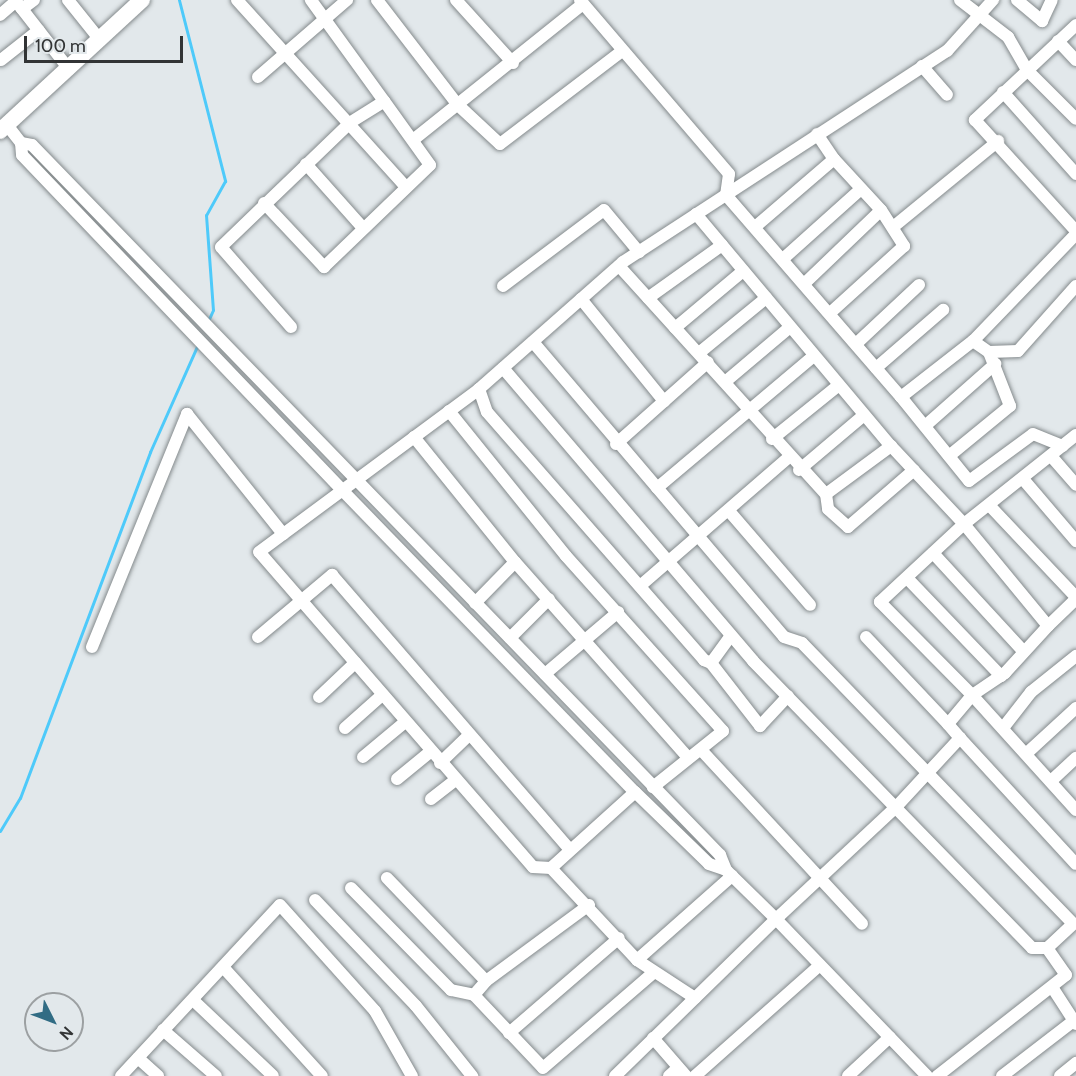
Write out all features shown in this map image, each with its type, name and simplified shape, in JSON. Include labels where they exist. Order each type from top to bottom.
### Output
[{"type":"street","points":[[0,15],[18,3],[34,0]]},
{"type":"street","points":[[68,0],[100,40]]},
{"type":"street","points":[[264,203],[324,267],[430,165],[326,17],[311,0]]},
{"type":"street","points":[[258,77],[347,0]]},
{"type":"street","points":[[377,0],[458,105],[500,144],[622,51]]},
{"type":"street","points":[[456,0],[513,63]]},
{"type":"street","points":[[960,0],[1008,37],[1027,70],[1076,119]]},
{"type":"street","points":[[695,998],[652,974],[589,905],[551,868],[533,867],[430,752],[259,552],[479,389],[619,266],[947,51],[993,0]]},
{"type":"street","points":[[1017,0],[1042,21],[1052,10],[1052,0]]},
{"type":"street","points":[[244,2],[351,122],[406,188]]},
{"type":"street","points":[[413,140],[513,63],[582,2],[729,174],[726,195]]},
{"type":"street","points":[[18,3],[69,69]]},
{"type":"street","points":[[132,3],[100,40],[3,128],[21,143],[32,145],[720,855],[729,873],[927,1076]]},
{"type":"street","points":[[901,398],[973,341],[1076,233],[998,141],[975,120],[1076,25]]},
{"type":"street","points":[[1,60],[39,30]]},
{"type":"street","points":[[1058,41],[1076,60]]},
{"type":"street","points":[[922,66],[946,95]]},
{"type":"street","points":[[1003,92],[1076,174]]},
{"type":"street","points":[[291,327],[221,247],[264,203],[351,122],[384,100]]},
{"type":"street","points":[[818,134],[834,159],[880,210],[904,246],[830,313]]},
{"type":"street","points":[[893,227],[998,141]]},
{"type":"street","points":[[21,143],[22,155],[342,490],[635,792],[709,864],[729,873]]},
{"type":"street","points":[[755,227],[834,159]]},
{"type":"street","points":[[306,164],[363,228]]},
{"type":"street","points":[[783,258],[861,189]]},
{"type":"street","points":[[726,195],[856,343],[969,481],[1033,435],[1063,446]]},
{"type":"street","points":[[503,286],[604,210],[639,252]]},
{"type":"street","points":[[805,283],[880,210]]},
{"type":"street","points":[[696,214],[864,415],[964,524],[1048,626]]},
{"type":"street","points":[[648,298],[722,245]]},
{"type":"street","points":[[619,266],[750,409],[788,458],[826,494],[828,509],[848,527],[914,470]]},
{"type":"street","points":[[675,328],[744,271]]},
{"type":"street","points":[[856,343],[919,285]]},
{"type":"street","points":[[989,352],[1018,351],[1076,286]]},
{"type":"street","points":[[699,352],[766,298]]},
{"type":"street","points":[[581,299],[664,401]]},
{"type":"street","points":[[876,368],[943,310]]},
{"type":"street","points":[[725,382],[790,327]]},
{"type":"street","points":[[949,456],[1010,406],[989,352],[973,341]]},
{"type":"street","points":[[503,368],[731,635],[788,696],[1032,948],[1047,948],[1073,924],[927,777],[802,643],[784,637],[533,342]]},
{"type":"street","points":[[657,488],[814,356]]},
{"type":"street","points":[[617,443],[708,363]]},
{"type":"street","points":[[925,426],[995,364]]},
{"type":"street","points":[[772,439],[839,385]]},
{"type":"street","points":[[479,389],[487,412],[711,663],[760,726],[788,696]]},
{"type":"street","points":[[449,411],[618,612],[723,730],[703,752],[686,755],[653,787]]},
{"type":"street","points":[[92,647],[187,414],[283,534]]},
{"type":"street","points":[[799,470],[864,415]]},
{"type":"street","points":[[1076,435],[964,524],[880,602],[1027,753],[1076,810]]},
{"type":"street","points":[[414,437],[515,562],[686,755]]},
{"type":"street","points":[[826,494],[891,446]]},
{"type":"street","points":[[1051,456],[1076,485]]},
{"type":"street","points":[[640,586],[667,559],[699,537],[788,458]]},
{"type":"street","points":[[1023,479],[1076,541]]},
{"type":"street","points":[[948,723],[972,695],[1001,676],[1076,598],[989,505]]},
{"type":"street","points":[[729,511],[810,605]]},
{"type":"street","points":[[933,553],[1024,652]]},
{"type":"street","points":[[475,603],[515,562]]},
{"type":"street","points":[[258,637],[303,603],[332,575],[568,849]]},
{"type":"street","points":[[907,578],[1001,676]]},
{"type":"street","points":[[510,638],[549,599]]},
{"type":"street","points":[[545,674],[582,638],[618,612]]},
{"type":"street","points":[[711,663],[731,635]]},
{"type":"street","points":[[866,637],[1076,864]]},
{"type":"street","points":[[1003,728],[1031,692],[1076,656]]},
{"type":"street","points":[[319,697],[355,663]]},
{"type":"street","points":[[345,728],[382,695]]},
{"type":"street","points":[[1027,753],[1076,708]]},
{"type":"street","points":[[363,757],[405,722]]},
{"type":"street","points":[[440,763],[469,735]]},
{"type":"street","points":[[615,1076],[776,919],[927,777],[960,738]]},
{"type":"street","points":[[398,779],[430,752]]},
{"type":"street","points":[[703,752],[862,924]]},
{"type":"street","points":[[1051,781],[1076,758]]},
{"type":"street","points":[[430,799],[455,780]]},
{"type":"street","points":[[551,868],[568,849],[635,792]]},
{"type":"street","points":[[637,960],[729,873]]},
{"type":"street","points":[[387,878],[486,981]]},
{"type":"street","points":[[351,888],[451,990],[474,996],[543,1068],[652,974]]},
{"type":"street","points":[[315,900],[416,1006],[471,1076]]},
{"type":"street","points":[[121,1076],[280,905],[375,1011],[412,1076]]},
{"type":"street","points":[[474,996],[486,981],[589,905]]},
{"type":"street","points":[[509,1033],[619,938]]},
{"type":"street","points":[[937,1076],[1071,973],[1047,948]]},
{"type":"street","points":[[695,1076],[820,965]]},
{"type":"street","points":[[223,967],[322,1076]]},
{"type":"street","points":[[1002,1076],[1075,1021],[1052,987]]},
{"type":"street","points":[[193,1000],[273,1076]]},
{"type":"street","points":[[163,1030],[216,1076]]},
{"type":"street","points":[[848,1076],[890,1037]]},
{"type":"street","points":[[653,1038],[678,1073]]},
{"type":"street","points":[[138,1058],[158,1076]]},
{"type":"street","points":[[1060,1076],[1076,1063]]},
{"type":"waterway","points":[[179,0],[225,181],[206,215],[213,310],[208,321]]},
{"type":"waterway","points":[[0,831],[20,798],[150,452],[198,344]]}]
